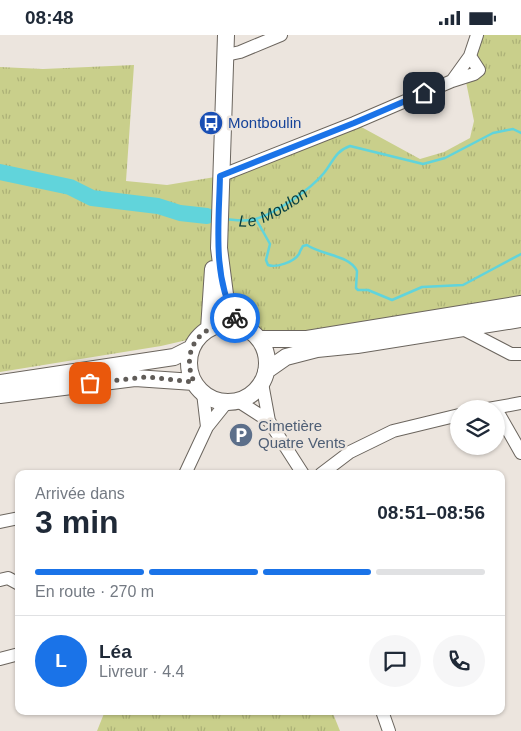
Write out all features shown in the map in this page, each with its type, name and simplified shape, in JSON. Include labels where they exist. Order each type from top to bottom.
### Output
[{"type":"main road","points":[[209,329],[216,235],[218,35]]},
{"type":"main road","points":[[216,205],[220,176],[226,35]]},
{"type":"main road","points":[[216,235],[226,302],[239,325]]},
{"type":"main road","points":[[259,339],[307,339],[521,304]]},
{"type":"main road","points":[[192,347],[189,365],[199,388],[210,398],[232,402],[251,394],[264,377],[286,357],[317,349],[521,319]]},
{"type":"main road","points":[[0,383],[174,357],[192,347],[201,335],[209,329],[219,325],[239,325],[259,339],[264,349],[264,377]]},
{"type":"main road","points":[[0,395],[136,378],[199,388]]},
{"type":"street","points":[[226,55],[281,35]]},
{"type":"street","points":[[220,176],[354,123],[452,81],[470,56],[477,35]]},
{"type":"street","points":[[461,328],[511,354],[521,354]]},
{"type":"street","points":[[264,377],[269,421],[300,470]]},
{"type":"street","points":[[199,388],[207,427]]},
{"type":"street","points":[[187,470],[207,427],[232,402],[269,421]]},
{"type":"street","points":[[505,407],[521,403]]},
{"type":"street","points":[[326,470],[350,452],[393,431],[450,417]]},
{"type":"street","points":[[505,427],[521,453]]},
{"type":"street","points":[[183,470],[193,459]]},
{"type":"street","points":[[192,470],[194,466],[193,459]]},
{"type":"street","points":[[0,522],[15,519]]},
{"type":"street","points":[[0,580],[8,578],[15,582]]},
{"type":"street","points":[[0,659],[15,655]]},
{"type":"street","points":[[383,715],[389,731]]},
{"type":"green space","points":[[477,35],[521,35],[521,304],[259,339],[239,325],[224,324],[201,335],[193,331],[187,340],[161,346],[0,372],[0,67],[43,69],[134,65],[126,181],[167,185],[227,175],[354,123],[420,159],[444,152],[470,138],[474,121],[465,77],[474,74],[470,56]]},
{"type":"green space","points":[[103,715],[334,715],[340,731],[97,731]]},
{"type":"waterway","name":"Le Moulon","points":[[225,219],[252,220],[283,206],[311,186],[324,173],[338,154],[350,146],[423,164],[445,158],[493,133],[513,129],[521,133]]},
{"type":"waterway","name":"Le Moulon","points":[[0,172],[70,187],[92,198],[158,206],[180,213],[207,216]]},
{"type":"waterway","name":"Le Moulon","points":[[207,216],[215,218]]},
{"type":"waterway","points":[[256,219],[270,244],[266,260],[268,265],[276,266],[289,262],[297,257],[303,246],[307,245],[342,258],[353,266],[357,271],[356,288],[358,290],[368,290],[392,300],[422,287],[463,285],[521,254]]},
{"type":"way so far","points":[[90,383],[147,377],[194,382],[190,374],[189,365],[192,347],[201,335],[209,329],[219,325],[239,325],[235,318]]},
{"type":"place","name":"Montboulin","points":[[211,123]]},
{"type":"place","name":"Cimetière Quatre Vents","points":[[241,435]]},
{"type":"route","points":[[235,318],[226,302],[221,274],[219,235],[220,176],[227,175],[424,93]]}]
